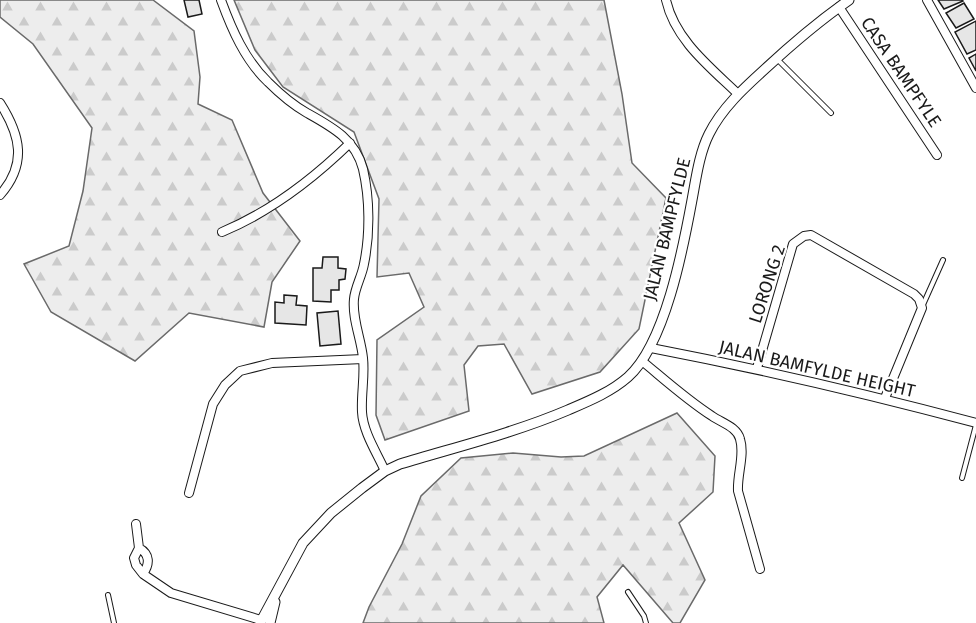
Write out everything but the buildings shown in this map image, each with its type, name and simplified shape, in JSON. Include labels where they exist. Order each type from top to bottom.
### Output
[{"type":"street","points":[[221,0],[239,43],[266,81],[306,112],[329,124],[350,143],[363,169],[367,201],[367,246],[354,299],[354,316],[363,359],[362,413],[364,425],[386,471]]},
{"type":"street","points":[[666,0],[676,26],[689,44],[703,61],[738,94]]},
{"type":"street","name":"JALAN BAMPFYLDE","points":[[264,622],[303,543],[331,513],[386,471],[400,464],[514,431],[575,407],[612,388],[628,376],[651,348],[662,318],[682,252],[699,166],[708,135],[738,94],[835,3],[849,0]]},
{"type":"street","points":[[927,0],[976,88]]},
{"type":"street","name":"CASA BAMPFYLE","points":[[835,3],[937,154]]},
{"type":"street","points":[[0,103],[12,122],[16,134],[18,158],[15,174],[0,195]]},
{"type":"street","points":[[222,232],[247,222],[272,206],[315,175],[350,143]]},
{"type":"street","name":"LORONG 2","points":[[757,368],[793,244],[804,236],[810,235],[914,294],[919,299],[922,308]]},
{"type":"street","points":[[885,398],[922,308]]},
{"type":"street","name":"JALAN BAMFYLDE HEIGHT","points":[[651,348],[757,368],[885,398],[976,424]]},
{"type":"street","points":[[189,493],[213,404],[225,385],[240,371],[272,363],[363,359]]},
{"type":"street","points":[[642,361],[712,416],[733,428],[740,436],[738,491],[760,569]]},
{"type":"street","points":[[136,524],[139,548],[134,558],[143,574],[171,593],[264,622]]},
{"type":"street","points":[[139,548],[149,560],[148,567],[143,574]]},
{"type":"lane","points":[[776,59],[831,113]]},
{"type":"lane","points":[[922,308],[943,260]]},
{"type":"lane","points":[[962,478],[976,424]]},
{"type":"lane","points":[[628,592],[646,623]]},
{"type":"lane","points":[[108,595],[114,623]]},
{"type":"green space","points":[[0,0],[153,0],[194,31],[200,77],[198,104],[232,120],[263,193],[300,241],[272,282],[264,327],[189,313],[135,361],[51,312],[24,264],[69,246],[83,191],[92,128],[33,44],[0,17]]},
{"type":"green space","points":[[234,0],[604,0],[622,94],[632,163],[666,198],[639,329],[600,372],[532,394],[504,344],[478,346],[464,365],[469,411],[385,440],[376,415],[377,340],[424,307],[409,273],[377,277],[379,199],[354,132],[283,87],[255,50]]},
{"type":"green space","points":[[677,413],[715,456],[713,492],[679,523],[705,580],[680,623],[673,623],[623,565],[597,597],[604,623],[363,623],[402,544],[421,496],[461,458],[513,453],[561,457],[584,456]]}]
